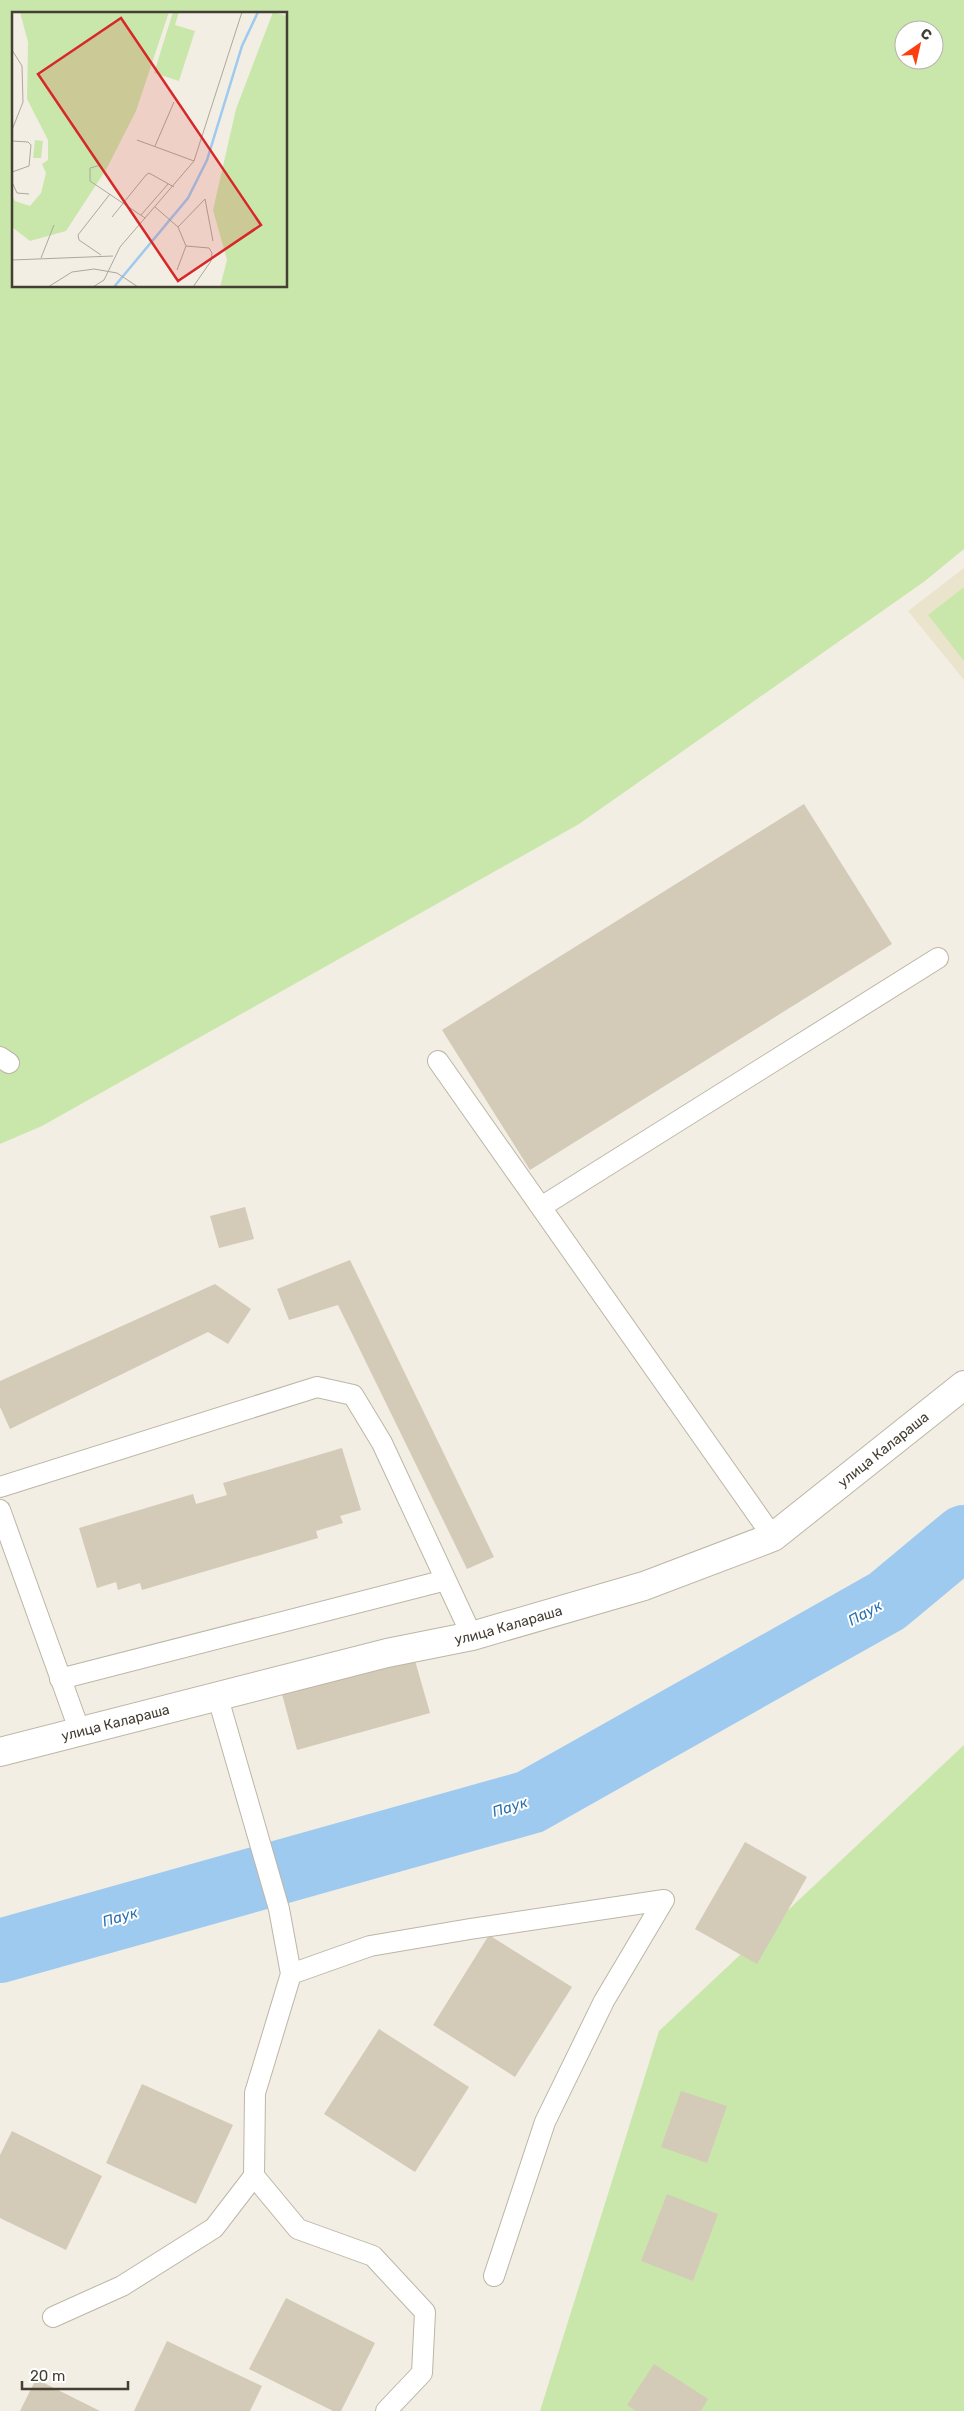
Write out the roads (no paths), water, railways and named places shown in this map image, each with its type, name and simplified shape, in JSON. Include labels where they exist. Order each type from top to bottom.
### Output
[{"type":"street","name":"улица Калараша","points":[[0,1752],[218,1698],[387,1653],[472,1636],[644,1586],[773,1537],[964,1385]]},
{"type":"lane","points":[[541,1207],[938,958]]},
{"type":"lane","points":[[438,1061],[773,1537]]},
{"type":"lane","points":[[0,1487],[317,1387],[353,1395],[382,1443],[472,1636]]},
{"type":"lane","points":[[0,1510],[80,1732]]},
{"type":"lane","points":[[60,1679],[446,1580]]},
{"type":"lane","points":[[53,2317],[122,2286],[214,2228],[254,2176],[255,2093],[291,1974],[279,1909],[218,1698]]},
{"type":"lane","points":[[291,1974],[370,1946],[664,1900],[604,2001],[546,2122],[494,2276]]},
{"type":"lane","points":[[254,2176],[298,2229],[373,2256],[425,2312],[422,2373],[386,2411]]},
{"type":"waterway","name":"Паук","points":[[0,1951],[530,1802],[887,1601],[964,1537]]}]
